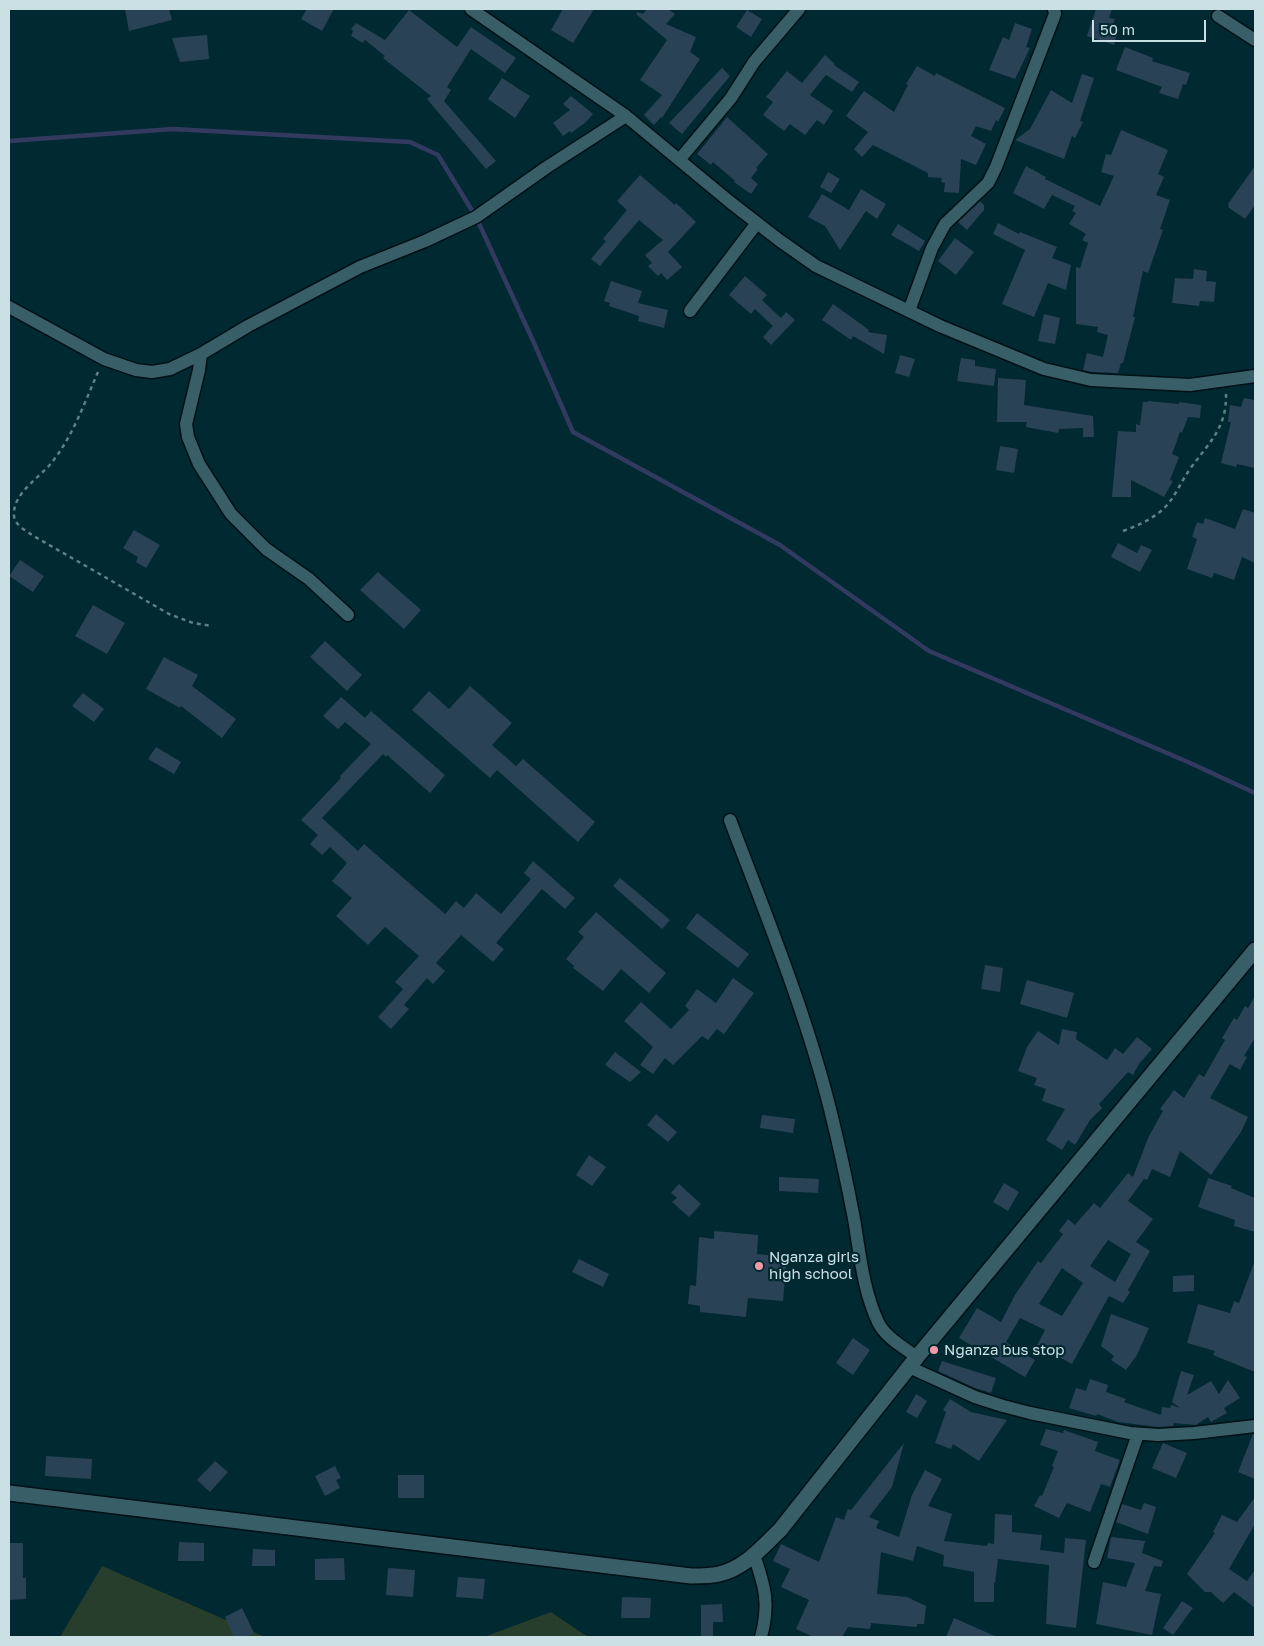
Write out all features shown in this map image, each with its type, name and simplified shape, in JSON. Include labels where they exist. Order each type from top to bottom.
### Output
[{"type":"main road","points":[[9,1493],[691,1576],[719,1574],[736,1568],[754,1555],[780,1530],[913,1362],[1253,956]]},
{"type":"street","points":[[471,9],[626,116],[757,223],[816,266],[940,326],[1044,369],[1091,380],[1190,385],[1255,376]]},
{"type":"street","points":[[680,159],[731,98],[754,62],[799,9]]},
{"type":"street","points":[[909,311],[932,248],[945,224],[988,182],[996,167],[1044,44],[1055,14],[1054,9]]},
{"type":"street","points":[[1218,16],[1255,40]]},
{"type":"street","points":[[9,307],[33,322],[104,359],[136,370],[152,372],[170,369],[360,267],[425,241],[476,217],[547,167],[626,116]]},
{"type":"street","points":[[690,311],[757,223]]},
{"type":"street","points":[[201,354],[186,424],[188,437],[199,464],[231,514],[266,549],[310,579],[348,615]]},
{"type":"street","points":[[730,820],[794,989],[825,1090],[836,1133],[865,1287],[878,1323],[883,1331],[913,1362],[975,1397],[1030,1413],[1138,1434],[1158,1435],[1194,1433],[1254,1422]]},
{"type":"street","points":[[1094,1562],[1138,1434]]},
{"type":"street","points":[[754,1555],[765,1589],[767,1609],[761,1637]]},
{"type":"path","points":[[104,359],[66,441],[53,461],[19,497],[14,516],[17,524],[32,535],[169,614],[193,623],[212,626]]},
{"type":"path","points":[[1123,531],[1142,524],[1160,512],[1170,502],[1189,470],[1219,430],[1227,405],[1226,380]]},
{"type":"green space","points":[[102,1566],[265,1637],[60,1637]]},
{"type":"green space","points":[[551,1612],[588,1637],[484,1637]]},
{"type":"building","points":[[125,9],[169,9],[172,20],[129,31]]},
{"type":"building","points":[[307,9],[334,9],[322,31],[301,19]]},
{"type":"building","points":[[563,9],[594,9],[573,43],[551,30]]},
{"type":"building","points":[[647,9],[668,9],[675,14],[666,24],[696,37],[690,52],[700,59],[662,118],[654,125],[644,115],[662,95],[640,80],[667,40],[636,14],[638,12],[643,14]]},
{"type":"building","points":[[1096,9],[1112,9],[1109,18],[1115,19],[1112,28],[1118,30],[1114,45],[1087,36]]},
{"type":"building","points":[[409,10],[457,47],[471,27],[516,58],[505,73],[471,49],[447,87],[451,90],[444,101],[496,161],[486,169],[427,99],[431,96],[383,58],[385,56],[365,40],[363,43],[351,36],[353,31],[351,29],[356,23],[385,40]]},
{"type":"building","points":[[747,10],[762,19],[751,37],[736,27]]},
{"type":"building","points":[[1015,23],[1032,29],[1026,47],[1030,48],[1015,79],[989,70],[1003,37],[1009,40]]},
{"type":"building","points":[[207,35],[209,59],[180,62],[172,38]]},
{"type":"building","points":[[1125,47],[1153,58],[1152,61],[1190,73],[1186,85],[1183,84],[1178,99],[1159,93],[1162,87],[1116,70]]},
{"type":"building","points":[[825,55],[834,65],[859,82],[852,92],[826,75],[810,95],[833,111],[824,125],[817,120],[805,135],[790,124],[784,131],[763,115],[773,102],[766,97],[787,71],[802,83]]},
{"type":"building","points":[[917,66],[935,76],[936,73],[1005,108],[991,131],[976,126],[971,136],[986,144],[976,165],[961,159],[959,193],[944,192],[945,183],[941,182],[942,178],[928,177],[928,173],[873,145],[862,157],[854,149],[868,132],[846,116],[864,91],[894,112],[908,85],[906,84]]},
{"type":"building","points":[[722,68],[730,76],[682,134],[669,123]]},
{"type":"building","points":[[1082,74],[1094,78],[1080,121],[1083,122],[1075,138],[1072,136],[1064,159],[1015,140],[1030,129],[1051,90],[1072,103]]},
{"type":"building","points":[[502,78],[530,96],[515,118],[488,99]]},
{"type":"building","points":[[571,96],[593,114],[571,133],[570,131],[563,136],[553,123],[570,110],[563,104]]},
{"type":"building","points":[[727,117],[768,154],[756,168],[758,169],[751,178],[758,184],[751,194],[734,182],[713,162],[711,165],[697,154]]},
{"type":"building","points":[[1121,130],[1168,150],[1158,174],[1164,177],[1156,195],[1170,200],[1160,229],[1163,230],[1148,273],[1143,271],[1133,317],[1135,317],[1123,363],[1121,363],[1118,373],[1092,372],[1083,370],[1087,353],[1103,357],[1108,335],[1097,332],[1098,327],[1076,324],[1076,267],[1080,268],[1088,243],[1082,240],[1086,234],[1069,224],[1076,213],[1072,211],[1075,206],[1052,195],[1044,209],[1013,193],[1026,166],[1046,177],[1045,179],[1100,206],[1114,176],[1101,172],[1106,154],[1111,155]]},
{"type":"building","points":[[1255,166],[1255,205],[1245,219],[1228,207],[1228,204]]},
{"type":"building","points":[[828,172],[840,179],[831,193],[820,187]]},
{"type":"building","points":[[640,175],[675,205],[676,203],[696,222],[668,252],[682,267],[667,280],[661,273],[658,276],[648,266],[652,263],[645,255],[663,240],[639,220],[600,266],[591,259],[606,241],[603,239],[627,210],[617,201]]},
{"type":"building","points":[[861,189],[886,204],[877,219],[866,211],[840,250],[825,226],[808,217],[822,194],[849,210]]},
{"type":"building","points":[[980,201],[984,205],[984,210],[967,230],[958,222]]},
{"type":"building","points":[[998,223],[1019,234],[1020,232],[1057,247],[1052,258],[1071,265],[1066,290],[1048,283],[1034,317],[1002,304],[1025,250],[993,234]]},
{"type":"building","points":[[898,224],[925,241],[919,251],[891,235]]},
{"type":"building","points":[[955,238],[974,252],[956,275],[938,261]]},
{"type":"building","points":[[1194,269],[1207,271],[1206,281],[1216,282],[1214,302],[1200,301],[1199,306],[1172,303],[1175,278],[1193,279]]},
{"type":"building","points":[[745,276],[767,295],[762,300],[781,318],[786,312],[795,320],[771,345],[763,337],[773,326],[755,309],[751,314],[729,295]]},
{"type":"building","points":[[611,281],[642,291],[638,303],[668,310],[664,328],[638,321],[639,316],[609,306],[610,303],[604,301]]},
{"type":"building","points":[[833,304],[869,330],[868,332],[887,335],[884,354],[853,336],[851,340],[822,320]]},
{"type":"building","points":[[1044,314],[1060,318],[1055,344],[1038,341]]},
{"type":"building","points":[[900,355],[915,359],[909,377],[895,373]]},
{"type":"building","points":[[961,358],[975,360],[975,366],[996,369],[994,386],[957,381]]},
{"type":"building","points":[[998,378],[1026,380],[1024,405],[1093,416],[1094,437],[1083,437],[1083,428],[1059,429],[1058,433],[1026,427],[1027,422],[997,422]]},
{"type":"building","points":[[1244,398],[1255,400],[1255,468],[1237,464],[1236,467],[1221,463],[1231,422],[1228,422],[1230,405],[1241,407]]},
{"type":"building","points":[[1143,402],[1201,405],[1200,418],[1188,417],[1182,433],[1180,432],[1172,454],[1179,457],[1170,480],[1173,481],[1164,497],[1131,480],[1131,497],[1112,497],[1118,431],[1136,432],[1136,424],[1140,425]]},
{"type":"building","points":[[1000,446],[1018,449],[1014,473],[996,470]]},
{"type":"building","points":[[1243,509],[1255,513],[1255,563],[1242,557],[1234,580],[1214,573],[1212,578],[1187,569],[1197,539],[1192,537],[1197,522],[1203,524],[1205,518],[1235,529]]},
{"type":"building","points":[[134,530],[160,545],[146,568],[136,562],[138,557],[123,548]]},
{"type":"building","points":[[1118,543],[1137,553],[1141,545],[1152,550],[1140,572],[1111,557]]},
{"type":"building","points":[[20,560],[44,576],[33,592],[9,576]]},
{"type":"building","points":[[378,572],[421,610],[404,629],[360,590]]},
{"type":"building","points":[[93,605],[125,623],[107,654],[75,636]]},
{"type":"building","points":[[325,641],[362,675],[347,691],[310,657]]},
{"type":"building","points":[[164,657],[198,675],[192,686],[236,719],[222,738],[181,706],[180,708],[146,689]]},
{"type":"building","points":[[470,686],[512,723],[492,745],[516,766],[523,759],[595,822],[578,842],[497,770],[490,778],[412,710],[429,691],[449,709]]},
{"type":"building","points":[[83,693],[104,709],[94,722],[72,706]]},
{"type":"building","points":[[341,697],[365,718],[371,711],[445,775],[430,793],[387,755],[386,757],[383,754],[322,818],[358,851],[364,844],[445,914],[456,901],[464,908],[476,893],[501,914],[531,879],[524,873],[533,861],[575,898],[565,909],[542,889],[496,943],[504,949],[493,962],[461,935],[436,963],[445,971],[433,984],[427,978],[404,1005],[409,1009],[391,1029],[378,1017],[403,989],[395,982],[419,956],[385,927],[368,945],[336,916],[352,898],[332,881],[347,863],[330,847],[322,855],[310,844],[318,835],[301,820],[371,744],[345,722],[338,729],[323,716]]},
{"type":"building","points":[[156,747],[181,762],[174,774],[148,759]]},
{"type":"building","points":[[620,878],[670,920],[662,929],[613,886]]},
{"type":"building","points":[[596,912],[666,973],[649,993],[621,969],[603,991],[573,968],[574,966],[566,959],[584,937],[578,932]]},
{"type":"building","points":[[697,913],[749,954],[738,968],[686,928]]},
{"type":"building","points":[[985,965],[1003,968],[1000,992],[981,989]]},
{"type":"building","points":[[733,978],[754,993],[724,1034],[717,1029],[708,1040],[702,1036],[673,1065],[665,1058],[653,1074],[640,1065],[653,1047],[624,1021],[641,1002],[671,1029],[689,1010],[685,1006],[697,989],[716,1003]]},
{"type":"building","points":[[1027,980],[1074,993],[1067,1018],[1020,1004]]},
{"type":"building","points":[[1255,996],[1255,1038],[1244,1056],[1247,1057],[1240,1070],[1230,1064],[1210,1098],[1248,1117],[1241,1132],[1211,1175],[1180,1151],[1170,1177],[1152,1169],[1147,1180],[1144,1179],[1128,1201],[1153,1219],[1136,1242],[1150,1251],[1128,1290],[1130,1292],[1123,1303],[1109,1296],[1072,1364],[1037,1345],[1045,1330],[1020,1318],[1006,1342],[1035,1360],[1025,1377],[959,1338],[977,1308],[1001,1322],[1015,1295],[1038,1261],[1041,1263],[1063,1234],[1059,1231],[1068,1219],[1075,1225],[1094,1203],[1100,1208],[1128,1173],[1133,1177],[1149,1136],[1163,1111],[1160,1109],[1174,1090],[1184,1098],[1199,1074],[1204,1077],[1225,1040],[1222,1038],[1234,1018],[1237,1020],[1245,1006],[1248,1008]],"holes":[[[1108,1240],[1131,1254],[1115,1282],[1090,1266]],[[1062,1268],[1083,1283],[1062,1316],[1039,1304]]]},
{"type":"building","points":[[1062,1029],[1077,1032],[1076,1039],[1107,1060],[1115,1048],[1123,1054],[1137,1037],[1152,1049],[1139,1064],[1133,1075],[1128,1072],[1099,1104],[1102,1108],[1090,1120],[1075,1145],[1068,1140],[1062,1150],[1046,1140],[1065,1109],[1042,1101],[1046,1089],[1034,1085],[1037,1078],[1018,1071],[1027,1047],[1038,1031],[1059,1045]]},
{"type":"building","points":[[615,1052],[641,1072],[630,1082],[605,1065]]},
{"type":"building","points":[[656,1114],[677,1132],[668,1142],[647,1125]]},
{"type":"building","points":[[762,1115],[795,1119],[793,1133],[760,1128]]},
{"type":"building","points":[[589,1155],[606,1167],[592,1186],[576,1175]]},
{"type":"building","points":[[779,1177],[819,1179],[818,1193],[779,1191]]},
{"type":"building","points":[[1208,1178],[1232,1186],[1231,1188],[1255,1198],[1255,1232],[1234,1226],[1235,1220],[1198,1207]]},
{"type":"building","points":[[1004,1183],[1019,1192],[1008,1211],[993,1202]]},
{"type":"building","points":[[679,1184],[701,1204],[689,1217],[672,1202],[677,1198],[671,1193]]},
{"type":"building","points":[[714,1231],[758,1235],[757,1254],[787,1257],[783,1301],[748,1298],[746,1317],[700,1312],[700,1306],[688,1304],[690,1285],[696,1286],[699,1237],[714,1239]]},
{"type":"building","points":[[579,1259],[609,1274],[603,1287],[572,1272]]},
{"type":"building","points":[[1254,1263],[1255,1372],[1213,1355],[1215,1351],[1187,1343],[1198,1304],[1230,1313],[1234,1301],[1239,1303]]},
{"type":"building","points":[[1194,1275],[1194,1291],[1173,1292],[1173,1276]]},
{"type":"building","points":[[1111,1314],[1149,1328],[1137,1355],[1126,1370],[1111,1360],[1114,1356],[1101,1346]]},
{"type":"building","points":[[853,1338],[870,1350],[853,1375],[836,1363]]},
{"type":"building","points":[[942,1361],[996,1378],[991,1393],[975,1388],[938,1371]]},
{"type":"building","points":[[1181,1371],[1194,1375],[1187,1395],[1211,1381],[1219,1394],[1228,1380],[1240,1398],[1224,1408],[1227,1413],[1211,1422],[1208,1417],[1196,1425],[1174,1423],[1173,1426],[1158,1427],[1118,1422],[1097,1414],[1096,1416],[1069,1408],[1076,1388],[1086,1391],[1090,1379],[1108,1385],[1106,1392],[1126,1399],[1124,1402],[1161,1415],[1162,1407],[1170,1408],[1171,1405],[1180,1408],[1172,1402]]},
{"type":"building","points":[[916,1394],[927,1401],[917,1418],[906,1412]]},
{"type":"building","points":[[950,1399],[971,1412],[1007,1420],[979,1461],[953,1444],[951,1449],[935,1443],[946,1412],[943,1410]]},
{"type":"building","points":[[1046,1429],[1063,1433],[1064,1430],[1098,1442],[1095,1451],[1120,1460],[1110,1487],[1101,1484],[1090,1512],[1067,1503],[1059,1518],[1034,1506],[1040,1495],[1042,1496],[1054,1467],[1052,1466],[1058,1451],[1040,1445]]},
{"type":"building","points":[[1253,1434],[1255,1434],[1255,1479],[1238,1472]]},
{"type":"building","points":[[904,1443],[892,1487],[869,1517],[879,1521],[876,1528],[899,1537],[912,1495],[925,1470],[942,1479],[928,1506],[952,1514],[944,1541],[987,1546],[988,1543],[994,1544],[995,1514],[1012,1515],[1012,1532],[1042,1535],[1040,1550],[1064,1553],[1065,1538],[1086,1540],[1076,1628],[1046,1624],[1049,1565],[998,1559],[994,1583],[994,1602],[974,1602],[974,1572],[943,1566],[944,1555],[917,1546],[913,1561],[881,1552],[877,1594],[907,1597],[926,1606],[924,1624],[917,1624],[917,1627],[871,1623],[870,1629],[848,1627],[842,1637],[813,1637],[796,1629],[809,1600],[781,1587],[790,1569],[773,1561],[781,1544],[819,1562],[836,1517],[844,1520],[848,1509],[851,1510]]},
{"type":"building","points":[[1163,1443],[1187,1453],[1176,1478],[1152,1468]]},
{"type":"building","points":[[46,1456],[92,1459],[91,1479],[45,1476]]},
{"type":"building","points":[[215,1461],[228,1472],[210,1492],[197,1480]]},
{"type":"building","points":[[335,1466],[341,1478],[336,1480],[340,1488],[325,1496],[315,1476]]},
{"type":"building","points":[[398,1475],[424,1475],[424,1498],[398,1498]]},
{"type":"building","points":[[1255,1497],[1255,1524],[1229,1569],[1247,1581],[1255,1570],[1255,1608],[1234,1592],[1223,1603],[1211,1592],[1205,1592],[1187,1574],[1215,1533],[1213,1532],[1222,1515],[1237,1522]]},
{"type":"building","points":[[1144,1503],[1156,1507],[1148,1534],[1116,1522],[1122,1504],[1141,1510]]},
{"type":"building","points":[[1111,1537],[1145,1541],[1142,1553],[1163,1561],[1161,1567],[1154,1566],[1145,1591],[1161,1594],[1152,1635],[1096,1624],[1103,1582],[1126,1587],[1135,1563],[1107,1558]]},
{"type":"building","points":[[179,1542],[204,1543],[204,1561],[178,1561]]},
{"type":"building","points":[[9,1543],[23,1543],[23,1578],[26,1578],[26,1599],[9,1600]]},
{"type":"building","points":[[253,1549],[275,1550],[275,1566],[252,1566]]},
{"type":"building","points":[[344,1558],[345,1580],[315,1580],[315,1559]]},
{"type":"building","points":[[388,1568],[415,1570],[413,1597],[386,1595]]},
{"type":"building","points":[[458,1577],[485,1579],[483,1599],[456,1597]]},
{"type":"building","points":[[622,1597],[651,1598],[650,1618],[621,1618]]},
{"type":"building","points":[[1182,1601],[1193,1608],[1173,1635],[1163,1628]]},
{"type":"building","points":[[722,1604],[723,1622],[713,1622],[713,1637],[701,1637],[701,1605]]},
{"type":"building","points":[[242,1608],[254,1633],[246,1637],[234,1637],[225,1617]]},
{"type":"building","points":[[954,1618],[997,1637],[946,1637]]},
{"type":"waterway","points":[[9,141],[173,129],[410,142],[438,155],[476,217],[573,432],[780,545],[929,651],[1188,762],[1255,793]]},
{"type":"place","name":"Nganza girls high school","points":[[759,1266]]},
{"type":"place","name":"Nganza bus stop","points":[[934,1350]]}]
